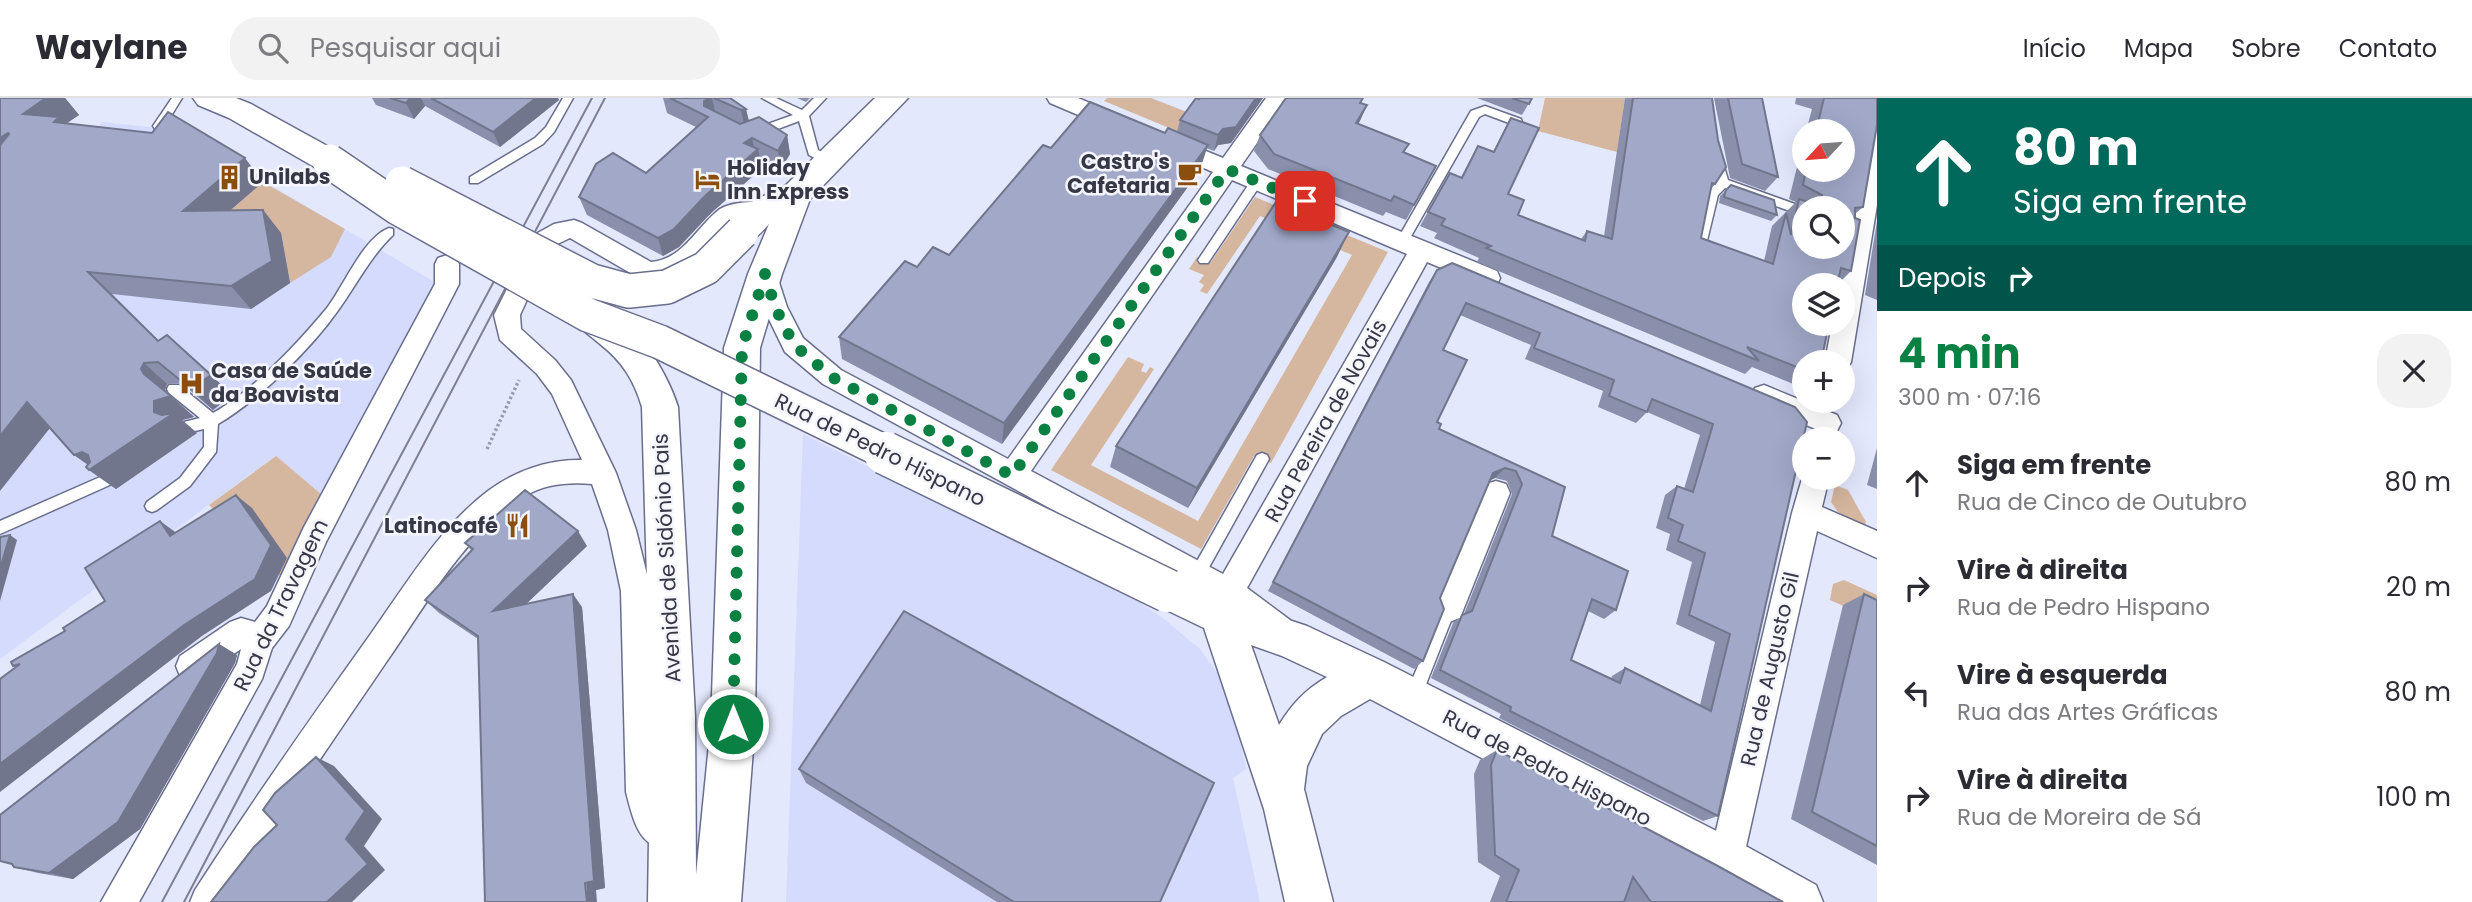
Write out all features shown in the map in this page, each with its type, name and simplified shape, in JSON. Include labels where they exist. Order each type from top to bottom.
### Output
[{"type":"main road","name":"Rua de Pedro Hispano","points":[[208,98],[240,111],[330,161],[398,208],[588,316],[660,342],[1203,594],[1369,676],[1726,860],[1799,902]]},
{"type":"main road","points":[[717,902],[733,724],[742,348],[765,274],[796,194],[892,98]]},
{"type":"main road","name":"Rua de Pedro Hispano","points":[[330,161],[413,187],[592,281],[629,291],[667,287],[706,268],[753,220],[796,194]]},
{"type":"main road","name":"Avenida de Sidónio Pais","points":[[588,316],[622,341],[642,361],[654,382],[660,407],[673,686],[675,830],[672,902]]},
{"type":"main road","points":[[1203,594],[1292,828]]},
{"type":"main road","points":[[1310,902],[1282,789],[1285,766],[1294,741],[1307,719],[1326,701],[1369,676]]},
{"type":"street","points":[[1058,98],[1511,288]]},
{"type":"street","points":[[1012,476],[1277,98]]},
{"type":"street","points":[[1840,350],[1856,230],[1877,138]]},
{"type":"street","points":[[602,473],[562,388],[547,367],[509,332],[507,316],[542,241],[562,230],[574,229],[648,272],[668,270],[686,259],[730,214],[753,220]]},
{"type":"street","name":"Rua Pereira de Novais","points":[[1203,594],[1412,246]]},
{"type":"street","name":"Rua da Travagem","points":[[118,902],[251,669],[258,642],[278,615],[314,536],[447,284],[447,264]]},
{"type":"street","name":"Rua de Pedro Hispano","points":[[765,274],[775,307],[794,345],[832,377],[1012,476],[1203,594]]},
{"type":"street","points":[[1739,385],[1827,421]]},
{"type":"street","points":[[207,902],[268,804],[432,571],[478,520],[513,489],[542,475],[571,470],[602,473]]},
{"type":"street","name":"Avenida de Sidónio Pais","points":[[602,473],[622,530],[636,591],[642,792],[649,818],[659,831],[675,830]]},
{"type":"street","name":"Rua de Augusto Gil","points":[[1726,860],[1812,490]]},
{"type":"street","points":[[1449,608],[1496,493]]},
{"type":"street","points":[[1806,513],[1877,545]]},
{"type":"street","points":[[172,682],[241,632],[250,634],[258,642]]},
{"type":"lane","points":[[151,135],[164,121],[177,98]]},
{"type":"lane","points":[[474,180],[538,141],[550,128],[568,98]]},
{"type":"lane","points":[[767,98],[787,102],[803,115],[813,152],[830,161]]},
{"type":"lane","points":[[745,136],[803,115],[821,98]]},
{"type":"lane","points":[[1412,246],[1475,114],[1485,110],[1517,122]]},
{"type":"lane","points":[[1713,142],[1723,183]]},
{"type":"lane","points":[[1204,260],[1257,181]]},
{"type":"lane","points":[[1723,183],[1792,208]]},
{"type":"lane","points":[[1699,249],[1713,193],[1723,183]]},
{"type":"lane","points":[[185,428],[211,420],[234,407],[304,340],[332,310],[373,245],[389,232]]},
{"type":"lane","points":[[174,389],[211,420]]},
{"type":"lane","points":[[152,506],[185,482],[211,448],[211,420]]},
{"type":"lane","points":[[1203,594],[1262,459]]},
{"type":"lane","points":[[0,528],[107,480]]},
{"type":"lane","points":[[1412,698],[1449,608]]},
{"type":"path","points":[[487,449],[519,380]]},
{"type":"shaded area","points":[[1107,98],[1151,98],[1192,114],[1179,132],[1104,101]]},
{"type":"shaded area","points":[[1545,98],[1625,98],[1617,152],[1538,131]]},
{"type":"shaded area","name":"Casa de Saúde da Boavista","points":[[102,122],[177,130],[438,284],[321,494],[275,456],[0,659],[0,198],[87,141]]},
{"type":"shaded area","points":[[263,182],[345,229],[331,257],[290,283],[281,233],[203,234]]},
{"type":"shaded area","points":[[1255,197],[1388,252],[1271,463],[1254,456],[1201,549],[1051,470],[1128,357],[1144,364],[1141,371],[1146,373],[1150,367],[1154,369],[1091,465],[1198,521],[1352,255],[1260,216],[1207,294],[1200,291],[1204,285],[1199,282],[1204,275],[1189,269],[1197,257],[1211,262]]},
{"type":"shaded area","points":[[803,434],[1135,599],[1200,649],[1220,677],[1236,722],[1246,769],[1233,778],[1260,902],[786,902]]},
{"type":"shaded area","points":[[276,456],[321,494],[281,577],[209,505]]},
{"type":"shaded area","points":[[1834,490],[1848,490],[1866,522],[1864,528],[1838,512],[1831,502]]},
{"type":"shaded area","points":[[1844,580],[1877,595],[1877,621],[1830,600],[1833,584]]},
{"type":"building","points":[[0,98],[46,98],[23,114],[59,117],[54,122],[152,133],[168,112],[245,158],[183,211],[263,210],[272,261],[231,286],[88,272],[158,341],[167,335],[211,375],[191,389],[158,362],[144,363],[141,369],[144,374],[171,396],[154,401],[154,412],[162,415],[174,413],[89,470],[86,467],[90,462],[88,455],[82,452],[74,455],[27,402],[0,436],[0,145],[9,134],[0,138]]},
{"type":"building","points":[[390,98],[410,98],[406,103]]},
{"type":"building","points":[[431,98],[536,98],[493,132]]},
{"type":"building","points":[[670,98],[710,98],[704,101],[704,106],[740,124],[759,117],[787,135],[778,151],[752,138],[744,143],[758,149],[705,196],[674,229],[658,238],[579,197],[596,164],[613,153],[646,173],[708,117]]},
{"type":"building","points":[[714,98],[730,98],[746,109],[741,110]]},
{"type":"building","points":[[1196,98],[1256,98],[1236,127],[1223,129],[1218,135],[1180,120]]},
{"type":"building","points":[[1286,98],[1363,98],[1360,103],[1367,105],[1356,123],[1409,144],[1403,152],[1436,166],[1414,205],[1394,196],[1391,201],[1274,154],[1260,135]]},
{"type":"building","points":[[1512,98],[1532,98],[1529,104]]},
{"type":"building","points":[[1633,98],[1712,98],[1718,140],[1726,167],[1715,184],[1712,183],[1701,238],[1773,264],[1786,213],[1791,235],[1792,230],[1792,259],[1853,259],[1851,271],[1841,268],[1840,273],[1792,273],[1792,336],[1826,336],[1824,350],[1792,350],[1792,365],[1747,347],[1759,361],[1486,248],[1491,246],[1441,225],[1445,219],[1428,212],[1450,173],[1462,178],[1478,146],[1494,152],[1511,118],[1539,128],[1508,194],[1524,200],[1518,215],[1585,241],[1587,231],[1612,239]]},
{"type":"building","points":[[1728,98],[1762,98],[1778,177],[1742,164]]},
{"type":"building","points":[[1824,98],[1877,98],[1877,125],[1863,207],[1855,208],[1855,196],[1822,196],[1803,185],[1804,182],[1855,182],[1855,119],[1819,119]]},
{"type":"building","points":[[1090,102],[1165,133],[1168,128],[1208,145],[1004,423],[839,337],[905,261],[917,267],[933,247],[949,255],[1043,145],[1051,148]]},
{"type":"building","points":[[1731,185],[1774,200],[1777,215],[1724,197]]},
{"type":"building","points":[[1276,202],[1349,232],[1197,488],[1116,446]]},
{"type":"building","points":[[1855,218],[1860,220],[1855,248]]},
{"type":"building","points":[[1452,263],[1792,406],[1792,413],[1800,413],[1807,422],[1806,427],[1792,427],[1792,488],[1718,816],[1510,711],[1511,707],[1440,670],[1462,615],[1472,611],[1522,484],[1516,471],[1505,468],[1493,473],[1440,598],[1444,609],[1423,661],[1273,582],[1437,270]],"holes":[[[1466,303],[1540,333],[1534,348],[1614,380],[1609,396],[1647,412],[1652,399],[1713,424],[1693,492],[1677,486],[1668,518],[1683,525],[1678,541],[1705,553],[1689,615],[1730,634],[1711,711],[1625,668],[1620,683],[1571,660],[1592,599],[1616,610],[1628,571],[1552,536],[1565,487],[1439,429],[1441,424],[1437,422],[1467,360],[1443,350]]]},
{"type":"building","points":[[525,490],[578,531],[493,611],[573,594],[594,881],[585,883],[587,902],[485,902],[478,636],[425,600],[473,549],[465,543]]},
{"type":"building","points":[[236,495],[271,545],[255,579],[184,625],[0,764],[0,679],[20,664],[13,666],[11,662],[65,631],[63,628],[105,601],[85,568],[160,521],[170,536]]},
{"type":"building","points":[[10,535],[0,569],[0,537]]},
{"type":"building","points":[[1864,594],[1877,600],[1877,846],[1812,812]]},
{"type":"building","points":[[904,611],[1214,783],[1160,902],[1014,902],[799,769]]},
{"type":"building","points":[[219,644],[217,653],[118,822],[49,873],[14,867],[0,861],[0,815]]},
{"type":"building","points":[[1497,750],[1783,902],[1651,902],[1633,877],[1624,902],[1506,902],[1519,870],[1495,855],[1491,765]]},
{"type":"building","points":[[316,757],[365,811],[346,839],[368,864],[327,902],[211,902],[254,847],[277,825],[263,810],[275,793]]},
{"type":"tram line","points":[[162,902],[592,98]]},
{"type":"tram line","points":[[184,902],[605,98]]},
{"type":"place","name":"Castro's Cafetaria","points":[[1190,174]]},
{"type":"place","name":"Unilabs","points":[[229,177]]},
{"type":"place","name":"Holiday Inn Express","points":[[707,180]]},
{"type":"place","name":"Casa de Saúde da Boavista","points":[[191,383]]},
{"type":"place","name":"Latinocafé","points":[[518,526]]},
{"type":"route","points":[[733,724],[742,348],[765,274],[775,307],[794,345],[832,377],[1012,476],[1227,169],[1305,201]]}]
